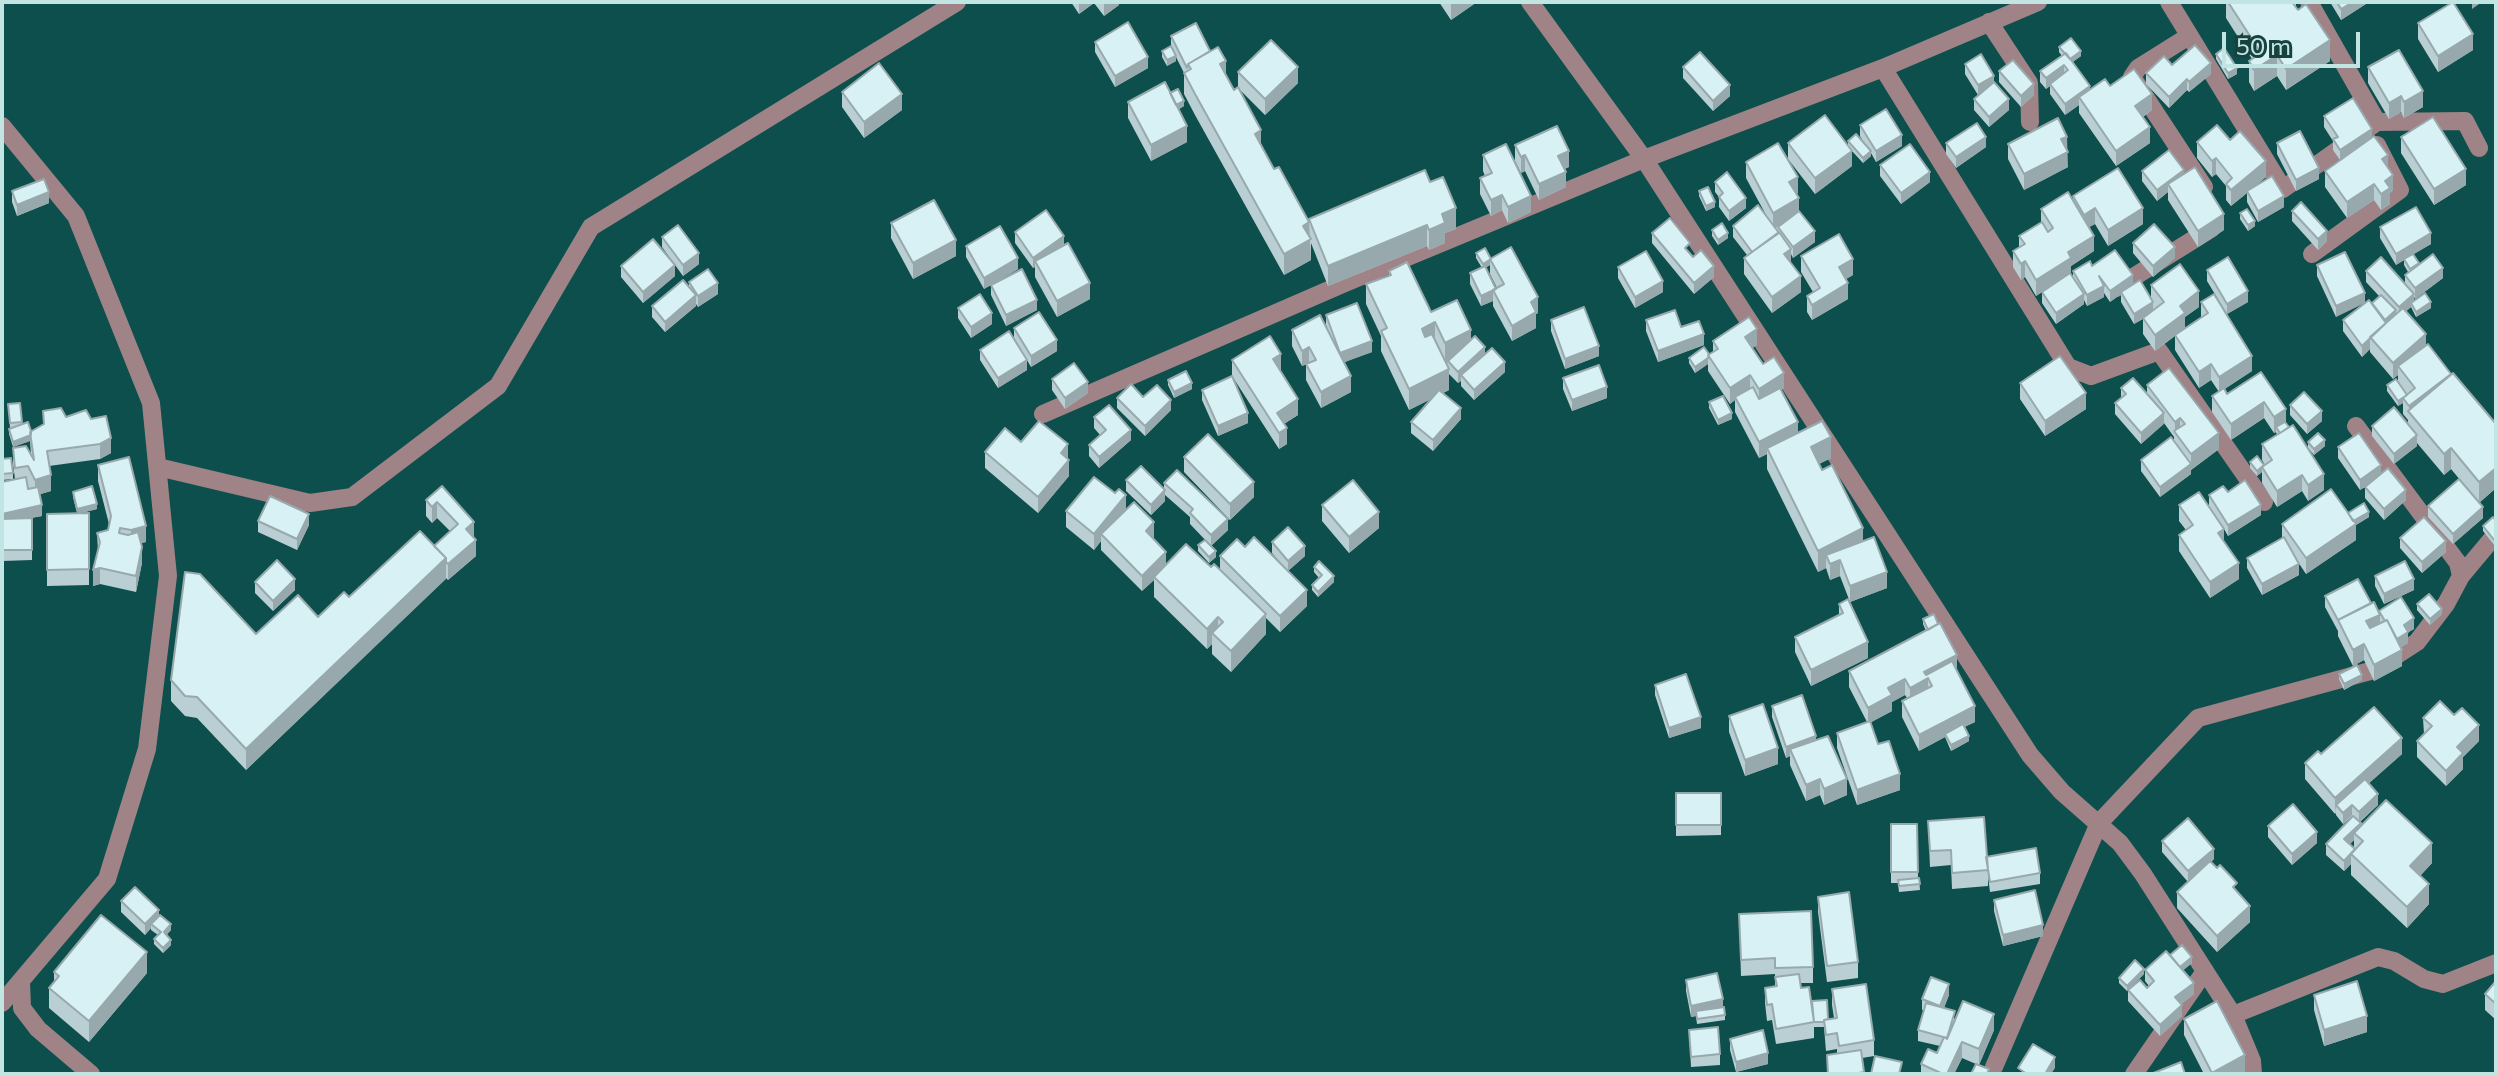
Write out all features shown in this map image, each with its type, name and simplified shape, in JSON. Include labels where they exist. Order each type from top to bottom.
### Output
[{"type":"street","points":[[158,467],[310,503],[352,497],[498,386],[591,227],[957,2]]},
{"type":"street","points":[[1530,2],[1644,159],[2030,755],[2062,792],[2120,843],[2143,874],[2233,1015],[2252,1061],[2253,1074]]},
{"type":"street","points":[[1043,414],[1345,283],[1644,159],[1883,68],[2038,2]]},
{"type":"street","points":[[2169,2],[2283,189],[2372,125],[2465,121],[2479,148]]},
{"type":"street","points":[[2309,2],[2372,125],[2400,190],[2312,254]]},
{"type":"street","points":[[1989,22],[2029,83],[2030,122]]},
{"type":"street","points":[[2116,288],[2218,225],[2221,217],[2132,77],[2138,68],[2189,36]]},
{"type":"street","points":[[1883,68],[2068,367],[2091,376],[2159,351],[2264,502]]},
{"type":"street","points":[[2,126],[76,216],[151,403],[168,576],[147,749],[107,879],[2,1003]]},
{"type":"street","points":[[2356,426],[2458,563],[2461,576]]},
{"type":"street","points":[[1994,1067],[2099,823],[2198,718],[2374,670],[2417,642],[2446,604],[2461,576],[2496,534]]},
{"type":"street","points":[[2233,1015],[2378,957],[2394,961],[2424,979],[2443,984],[2496,963]]},
{"type":"street","points":[[2134,1074],[2205,971]]},
{"type":"street","points":[[21,981],[22,1008],[38,1029],[91,1074]]},
{"type":"building","points":[[2228,2],[2292,2],[2298,10],[2306,4],[2330,40],[2286,69],[2277,55],[2254,70],[2249,61],[2261,53]]},
{"type":"building","points":[[2337,2],[2353,2],[2341,9]]},
{"type":"building","points":[[2453,2],[2473,34],[2438,56],[2418,23]]},
{"type":"building","points":[[1128,22],[1148,57],[1115,76],[1095,42]]},
{"type":"building","points":[[1196,23],[1210,51],[1188,64],[1187,68],[1171,36]]},
{"type":"building","points":[[2071,38],[2081,51],[2070,59],[2059,47]]},
{"type":"building","points":[[1271,40],[1298,67],[1265,99],[1238,72]]},
{"type":"building","points":[[2195,45],[2211,63],[2189,82],[2187,79],[2169,97],[2146,73],[2164,56],[2172,65]]},
{"type":"building","points":[[1171,46],[1176,56],[1167,60],[1162,51]]},
{"type":"building","points":[[1218,47],[1226,61],[1220,64],[1234,90],[1238,87],[1261,130],[1255,134],[1274,169],[1279,167],[1309,222],[1303,226],[1311,239],[1284,254],[1184,73],[1191,69],[1188,64]]},
{"type":"building","points":[[2224,48],[2237,68],[2228,73],[2216,54]]},
{"type":"building","points":[[2399,50],[2423,91],[2404,102],[2401,96],[2389,103],[2368,67]]},
{"type":"building","points":[[1700,52],[1730,85],[1713,101],[1683,67]]},
{"type":"building","points":[[2066,53],[2090,86],[2065,104],[2050,84],[2068,70],[2064,65],[2046,78],[2040,71]]},
{"type":"building","points":[[1981,54],[1994,76],[1978,85],[1965,64]]},
{"type":"building","points":[[2013,60],[2034,84],[2021,96],[1999,71]]},
{"type":"building","points":[[879,63],[902,94],[864,122],[842,92]]},
{"type":"building","points":[[2134,69],[2152,94],[2135,106],[2150,127],[2116,151],[2079,97],[2105,79],[2110,86]]},
{"type":"building","points":[[1165,82],[1187,126],[1151,145],[1128,102]]},
{"type":"building","points":[[1994,82],[2009,99],[1989,117],[1974,99]]},
{"type":"building","points":[[1178,89],[1184,101],[1176,105],[1170,93]]},
{"type":"building","points":[[2353,98],[2372,129],[2340,150],[2333,139],[2338,137],[2324,116]]},
{"type":"building","points":[[1886,109],[1902,135],[1876,151],[1860,125]]},
{"type":"building","points":[[1825,115],[1852,151],[1815,178],[1788,143]]},
{"type":"building","points":[[2433,117],[2466,169],[2434,189],[2401,137]]},
{"type":"building","points":[[2058,118],[2067,137],[2061,139],[2068,152],[2024,174],[2008,144]]},
{"type":"building","points":[[1977,123],[1986,137],[1956,157],[1946,143]]},
{"type":"building","points":[[2217,125],[2230,140],[2240,131],[2266,161],[2231,190],[2226,184],[2232,178],[2216,158],[2212,161],[2197,142]]},
{"type":"building","points":[[1557,126],[1569,151],[1558,156],[1566,172],[1539,184],[1525,155],[1521,157],[1515,145]]},
{"type":"building","points":[[2300,131],[2319,168],[2296,180],[2277,143]]},
{"type":"building","points":[[1856,134],[1871,151],[1863,158],[1848,141]]},
{"type":"building","points":[[2374,136],[2388,155],[2382,159],[2393,175],[2385,181],[2390,188],[2381,194],[2374,184],[2347,202],[2325,171]]},
{"type":"building","points":[[1778,143],[1798,177],[1789,182],[1799,198],[1773,213],[1746,162]]},
{"type":"building","points":[[1506,144],[1531,196],[1508,207],[1502,195],[1491,200],[1480,178],[1492,173],[1483,155]]},
{"type":"building","points":[[1910,144],[1930,172],[1901,193],[1880,165]]},
{"type":"building","points":[[2169,150],[2184,170],[2157,190],[2142,171]]},
{"type":"building","points":[[2195,167],[2224,214],[2198,231],[2168,184]]},
{"type":"building","points":[[2118,168],[2143,208],[2108,230],[2095,208],[2084,215],[2073,196]]},
{"type":"building","points":[[1425,170],[1430,182],[1443,177],[1456,208],[1442,214],[1445,223],[1429,230],[1427,225],[1328,266],[1309,219]]},
{"type":"building","points":[[1727,172],[1746,198],[1729,211],[1719,197],[1723,193],[1715,182]]},
{"type":"building","points":[[2272,176],[2284,196],[2258,211],[2247,191]]},
{"type":"building","points":[[44,179],[49,192],[17,205],[12,191]]},
{"type":"building","points":[[1708,187],[1715,202],[1706,206],[1699,191]]},
{"type":"building","points":[[2068,192],[2094,236],[2068,252],[2071,258],[2036,280],[2025,261],[2021,264],[2013,251],[2025,244],[2019,236],[2042,222],[2048,232],[2053,228],[2041,209]]},
{"type":"building","points":[[934,200],[956,240],[913,263],[891,223]]},
{"type":"building","points":[[2301,202],[2327,231],[2318,239],[2292,211]]},
{"type":"building","points":[[1758,205],[1779,233],[1752,252],[1733,226]]},
{"type":"building","points":[[2416,207],[2431,233],[2396,254],[2380,227]]},
{"type":"building","points":[[2247,209],[2255,221],[2248,225],[2240,213]]},
{"type":"building","points":[[1046,210],[1064,236],[1033,258],[1015,232]]},
{"type":"building","points":[[1799,211],[1815,231],[1793,247],[1778,227]]},
{"type":"building","points":[[1670,218],[1690,243],[1685,248],[1693,257],[1701,250],[1714,266],[1694,283],[1652,233]]},
{"type":"building","points":[[1722,223],[1728,233],[1718,240],[1712,230]]},
{"type":"building","points":[[2154,224],[2175,247],[2153,266],[2133,243]]},
{"type":"building","points":[[678,225],[699,253],[683,265],[662,237]]},
{"type":"building","points":[[1000,226],[1018,258],[984,278],[966,246]]},
{"type":"building","points":[[1779,232],[1791,249],[1784,254],[1801,276],[1772,297],[1744,258]]},
{"type":"building","points":[[1839,234],[1853,259],[1839,267],[1848,283],[1812,305],[1807,296],[1820,288],[1801,256]]},
{"type":"building","points":[[653,239],[675,265],[643,292],[621,266]]},
{"type":"building","points":[[1068,243],[1090,283],[1057,301],[1035,261]]},
{"type":"building","points":[[1511,247],[1538,297],[1531,302],[1536,312],[1512,326],[1493,290],[1504,284],[1490,259]]},
{"type":"building","points":[[1485,248],[1491,259],[1483,264],[1476,253]]},
{"type":"building","points":[[2115,250],[2133,275],[2110,291],[2099,276],[2104,286],[2087,295],[2073,271],[2090,261],[2092,266]]},
{"type":"building","points":[[1646,251],[1663,281],[1635,297],[1618,267]]},
{"type":"building","points":[[2345,252],[2365,293],[2336,306],[2317,265]]},
{"type":"building","points":[[2413,254],[2419,263],[2410,269],[2404,259]]},
{"type":"building","points":[[2433,254],[2443,268],[2415,288],[2405,275]]},
{"type":"building","points":[[2228,257],[2248,291],[2227,304],[2207,270]]},
{"type":"building","points":[[2381,257],[2414,294],[2399,307],[2366,271]]},
{"type":"building","points":[[1407,262],[1431,312],[1457,300],[1471,330],[1445,343],[1435,322],[1422,329],[1425,337],[1432,334],[1449,369],[1409,389],[1381,331],[1387,328],[1366,284],[1391,275],[1389,271]]},
{"type":"building","points":[[2180,264],[2199,291],[2180,306],[2185,313],[2155,335],[2143,318],[2164,302],[2151,285]]},
{"type":"building","points":[[1485,266],[1496,289],[1481,296],[1470,273]]},
{"type":"building","points":[[708,269],[718,283],[698,296],[689,282]]},
{"type":"building","points":[[1022,269],[1037,300],[1006,315],[991,285]]},
{"type":"building","points":[[2070,273],[2084,294],[2056,313],[2042,292]]},
{"type":"building","points":[[683,280],[696,295],[665,322],[652,306]]},
{"type":"building","points":[[2140,280],[2153,302],[2134,314],[2121,292]]},
{"type":"building","points":[[2425,293],[2431,302],[2416,312],[2411,303]]},
{"type":"building","points":[[980,294],[992,313],[971,327],[958,308]]},
{"type":"building","points":[[2214,294],[2252,356],[2219,377],[2211,364],[2199,372],[2175,335],[2208,313],[2201,302]]},
{"type":"building","points":[[2381,295],[2396,310],[2385,320],[2372,303]]},
{"type":"building","points":[[2369,300],[2386,323],[2362,346],[2343,320]]},
{"type":"building","points":[[1357,303],[1372,341],[1340,353],[1326,315]]},
{"type":"building","points":[[1584,307],[1599,346],[1565,359],[1551,320]]},
{"type":"building","points":[[2403,308],[2426,334],[2393,363],[2370,337]]},
{"type":"building","points":[[1675,310],[1681,327],[1699,321],[1704,334],[1658,351],[1646,320]]},
{"type":"building","points":[[1039,312],[1057,340],[1031,356],[1014,328]]},
{"type":"building","points":[[1320,315],[1351,376],[1321,392],[1306,364],[1316,360],[1309,347],[1302,351],[1292,330]]},
{"type":"building","points":[[1749,317],[1757,329],[1745,337],[1763,364],[1774,357],[1784,373],[1759,389],[1750,375],[1730,388],[1708,355],[1718,349],[1713,341]]},
{"type":"building","points":[[1009,331],[1027,360],[998,378],[980,350]]},
{"type":"building","points":[[1270,336],[1281,354],[1273,359],[1298,399],[1277,413],[1287,428],[1279,433],[1232,360]]},
{"type":"building","points":[[1475,336],[1485,347],[1458,372],[1448,361]]},
{"type":"building","points":[[2428,344],[2451,374],[2409,406],[2403,398],[2415,388],[2398,366]]},
{"type":"building","points":[[1704,347],[1708,358],[1695,367],[1689,358]]},
{"type":"building","points":[[1492,348],[1505,362],[1474,390],[1461,375]]},
{"type":"building","points":[[2060,356],[2086,393],[2045,421],[2020,383]]},
{"type":"building","points":[[1074,363],[1088,382],[1065,398],[1052,379]]},
{"type":"building","points":[[1599,365],[1607,387],[1572,400],[1563,378]]},
{"type":"building","points":[[2169,368],[2219,433],[2191,454],[2174,431],[2185,424],[2180,418],[2175,422],[2147,385]]},
{"type":"building","points":[[1186,371],[1192,383],[1174,392],[1168,380]]},
{"type":"building","points":[[2261,372],[2286,409],[2274,417],[2264,402],[2231,424],[2212,396],[2224,388],[2227,394]]},
{"type":"building","points":[[2453,373],[2496,424],[2496,468],[2479,482],[2451,448],[2444,454],[2408,411]]},
{"type":"building","points":[[1232,376],[1248,413],[1218,426],[1202,390]]},
{"type":"building","points":[[2133,378],[2164,413],[2141,433],[2115,403],[2126,394],[2121,388]]},
{"type":"building","points":[[2396,379],[2407,395],[2398,401],[2387,385]]},
{"type":"building","points":[[1131,384],[1143,397],[1157,385],[1171,400],[1145,426],[1117,398]]},
{"type":"building","points":[[1753,387],[1759,399],[1780,388],[1798,422],[1759,442],[1735,397]]},
{"type":"building","points":[[1439,390],[1461,408],[1433,440],[1411,422]]},
{"type":"building","points":[[2304,392],[2322,411],[2307,424],[2290,405]]},
{"type":"building","points":[[1723,396],[1732,413],[1718,420],[1709,402]]},
{"type":"building","points":[[20,403],[22,422],[10,423],[8,404]]},
{"type":"building","points":[[1109,405],[1131,430],[1099,457],[1089,445],[1106,430],[1094,417]]},
{"type":"building","points":[[2394,407],[2417,435],[2394,454],[2372,426]]},
{"type":"building","points":[[61,408],[66,417],[86,410],[91,419],[106,416],[111,438],[100,444],[47,451],[51,475],[35,480],[28,466],[15,468],[13,448],[26,446],[34,460],[30,432],[44,424],[43,411]]},
{"type":"building","points":[[1039,421],[1068,444],[1061,453],[1069,460],[1038,497],[985,452],[1005,428],[1021,442]]},
{"type":"building","points":[[1822,421],[1831,437],[1811,447],[1822,470],[1832,465],[1863,528],[1818,551],[1767,448]]},
{"type":"building","points":[[28,422],[31,435],[13,442],[9,429]]},
{"type":"building","points":[[2285,422],[2289,427],[2280,433],[2276,427]]},
{"type":"building","points":[[2293,425],[2324,474],[2308,485],[2302,475],[2277,491],[2262,467],[2272,460],[2262,444]]},
{"type":"building","points":[[2318,433],[2325,440],[2314,449],[2308,442]]},
{"type":"building","points":[[2359,433],[2381,465],[2360,480],[2338,447]]},
{"type":"building","points":[[1208,434],[1254,482],[1230,504],[1184,457]]},
{"type":"building","points":[[2171,437],[2191,464],[2160,487],[2141,460]]},
{"type":"building","points":[[2257,456],[2264,465],[2257,471],[2250,462]]},
{"type":"building","points":[[129,457],[146,526],[131,530],[120,528],[119,533],[128,535],[138,532],[142,547],[136,576],[100,568],[93,570],[100,542],[97,533],[108,530],[111,516],[98,465]]},
{"type":"building","points":[[11,458],[13,473],[2,474],[2,459]]},
{"type":"building","points":[[1141,466],[1165,490],[1151,505],[1126,480]]},
{"type":"building","points":[[2388,468],[2406,490],[2384,509],[2365,487]]},
{"type":"building","points":[[1177,470],[1228,519],[1211,535],[1190,513],[1193,509],[1164,483]]},
{"type":"building","points":[[26,477],[28,489],[38,487],[42,505],[2,514],[2,482]]},
{"type":"building","points":[[1094,477],[1115,493],[1119,489],[1126,495],[1094,534],[1066,511]]},
{"type":"building","points":[[2459,479],[2483,507],[2453,534],[2428,506]]},
{"type":"building","points":[[1353,480],[1379,512],[1349,537],[1322,505]]},
{"type":"building","points":[[2245,480],[2261,505],[2228,525],[2209,495],[2223,486],[2228,492]]},
{"type":"building","points":[[92,486],[97,504],[77,509],[73,492]]},
{"type":"building","points":[[442,486],[474,522],[466,529],[476,540],[448,564],[434,546],[458,524],[437,502],[432,507],[426,500]]},
{"type":"building","points":[[2331,489],[2356,524],[2306,558],[2282,524]]},
{"type":"building","points":[[2199,492],[2224,529],[2218,533],[2239,563],[2210,582],[2179,535],[2193,525],[2179,505]]},
{"type":"building","points":[[270,496],[309,514],[297,539],[258,521]]},
{"type":"building","points":[[1134,502],[1154,522],[1146,531],[1166,552],[1142,576],[1101,534]]},
{"type":"building","points":[[2364,503],[2369,512],[2353,521],[2348,513]]},
{"type":"building","points":[[89,513],[89,569],[47,570],[47,514]]},
{"type":"building","points":[[2424,517],[2446,541],[2422,562],[2400,538]]},
{"type":"building","points":[[2493,517],[2496,521],[2495,541],[2483,526]]},
{"type":"building","points":[[32,518],[32,550],[2,550],[2,519]]},
{"type":"building","points":[[1288,527],[1305,546],[1288,561],[1272,542]]},
{"type":"building","points":[[420,531],[446,558],[246,749],[197,697],[185,696],[171,680],[185,572],[200,574],[256,634],[298,595],[318,617],[344,592],[349,597]]},
{"type":"building","points":[[1254,537],[1307,590],[1280,616],[1220,556],[1237,539],[1245,547]]},
{"type":"building","points":[[1874,537],[1887,572],[1850,586],[1840,560],[1830,564],[1826,555]]},
{"type":"building","points":[[2284,537],[2299,564],[2262,584],[2247,558]]},
{"type":"building","points":[[1205,540],[1216,551],[1209,557],[1198,545]]},
{"type":"building","points":[[1186,544],[1211,567],[1214,564],[1266,614],[1231,651],[1212,633],[1223,622],[1218,617],[1207,629],[1154,577]]},
{"type":"building","points":[[277,560],[295,579],[273,601],[255,582]]},
{"type":"building","points":[[1319,561],[1334,576],[1318,592],[1312,585],[1322,575],[1314,567]]},
{"type":"building","points":[[2405,561],[2414,579],[2384,594],[2375,576]]},
{"type":"building","points":[[2358,579],[2371,603],[2339,622],[2325,596]]},
{"type":"building","points":[[2429,594],[2442,609],[2430,619],[2417,604]]},
{"type":"building","points":[[2401,597],[2414,618],[2404,625],[2408,632],[2397,639],[2379,611]]},
{"type":"building","points":[[1848,599],[1868,642],[1811,670],[1795,637],[1843,613],[1839,604]]},
{"type":"building","points":[[2374,602],[2380,615],[2366,621],[2370,628],[2387,620],[2402,650],[2374,665],[2364,644],[2353,650],[2338,620]]},
{"type":"building","points":[[1934,614],[1938,624],[1928,630],[1923,619]]},
{"type":"building","points":[[1940,623],[1957,655],[1924,672],[1926,675],[1952,661],[1975,706],[1919,735],[1902,701],[1932,686],[1928,678],[1910,688],[1905,679],[1888,688],[1892,695],[1868,708],[1849,671]]},
{"type":"building","points":[[2357,665],[2362,675],[2344,684],[2339,674]]},
{"type":"building","points":[[1686,674],[1701,717],[1669,728],[1655,685]]},
{"type":"building","points":[[1802,695],[1816,736],[1786,747],[1772,706]]},
{"type":"building","points":[[2440,701],[2454,715],[2462,708],[2479,725],[2457,747],[2463,753],[2446,771],[2417,741],[2432,726],[2423,718]]},
{"type":"building","points":[[1763,704],[1778,748],[1745,760],[1729,716]]},
{"type":"building","points":[[2374,707],[2402,738],[2335,798],[2305,763],[2318,751],[2321,754]]},
{"type":"building","points":[[1870,721],[1878,744],[1889,741],[1900,774],[1857,790],[1837,733]]},
{"type":"building","points":[[1963,724],[1969,736],[1951,745],[1945,734]]},
{"type":"building","points":[[1828,736],[1847,779],[1824,789],[1820,779],[1806,785],[1790,749]]},
{"type":"building","points":[[2365,779],[2378,794],[2359,812],[2352,805],[2343,813],[2336,805]]},
{"type":"building","points":[[1676,793],[1721,793],[1721,825],[1676,825]]},
{"type":"building","points":[[2386,800],[2432,843],[2410,866],[2429,884],[2407,907],[2351,854],[2363,841],[2354,833]]},
{"type":"building","points":[[2293,804],[2317,832],[2292,854],[2268,826]]},
{"type":"building","points":[[2353,816],[2361,823],[2344,839],[2355,849],[2344,861],[2326,844]]},
{"type":"building","points":[[1984,817],[1988,870],[1952,873],[1951,850],[1930,851],[1928,821]]},
{"type":"building","points":[[2188,818],[2214,849],[2188,871],[2162,841]]},
{"type":"building","points":[[1891,824],[1917,824],[1918,872],[1891,872]]},
{"type":"building","points":[[2036,848],[2040,873],[1990,882],[1986,857]]},
{"type":"building","points":[[2210,861],[2217,868],[2220,865],[2237,883],[2233,887],[2250,906],[2217,936],[2177,892]]},
{"type":"building","points":[[1919,878],[1920,884],[1899,886],[1898,880]]},
{"type":"building","points":[[135,887],[159,910],[145,924],[121,901]]},
{"type":"building","points":[[2035,890],[2043,925],[2003,935],[1994,900]]},
{"type":"building","points":[[1849,892],[1858,962],[1827,966],[1818,897]]},
{"type":"building","points":[[1811,911],[1813,967],[1775,968],[1775,958],[1741,960],[1739,914]]},
{"type":"building","points":[[101,915],[147,952],[89,1021],[49,988],[59,976],[54,972]]},
{"type":"building","points":[[160,915],[171,924],[164,932],[171,940],[163,948],[154,939],[161,932],[151,924]]},
{"type":"building","points":[[2182,945],[2192,957],[2180,967],[2170,955]]},
{"type":"building","points":[[2166,951],[2194,983],[2175,997],[2182,1005],[2160,1025],[2128,990],[2140,980],[2147,988],[2154,981],[2145,970]]},
{"type":"building","points":[[2135,960],[2144,969],[2127,986],[2119,978]]},
{"type":"building","points":[[1717,973],[1723,999],[1691,1006],[1686,980]]},
{"type":"building","points":[[1799,974],[1801,988],[1809,987],[1814,1022],[1776,1029],[1772,1004],[1767,1005],[1765,988],[1777,986],[1775,977]]},
{"type":"building","points":[[1931,977],[1949,984],[1940,1006],[1922,999]]},
{"type":"building","points":[[2357,981],[2367,1016],[2324,1030],[2314,995]]},
{"type":"building","points":[[2496,981],[2496,1004],[2485,994]]},
{"type":"building","points":[[1866,984],[1874,1040],[1839,1046],[1837,1033],[1826,1035],[1824,1020],[1837,1018],[1832,989]]},
{"type":"building","points":[[1827,1000],[1828,1019],[1814,1022],[1812,1001]]},
{"type":"building","points":[[1963,1001],[1994,1014],[1979,1049],[1962,1042],[1947,1074],[1921,1064],[1928,1049],[1937,1053],[1944,1037],[1947,1039]]},
{"type":"building","points":[[2217,1001],[2245,1055],[2212,1073],[2184,1019]]},
{"type":"building","points":[[1926,1003],[1955,1011],[1947,1038],[1918,1030]]},
{"type":"building","points":[[1724,1007],[1725,1015],[1697,1019],[1696,1011]]},
{"type":"building","points":[[1718,1027],[1720,1054],[1691,1057],[1689,1030]]},
{"type":"building","points":[[1763,1030],[1768,1053],[1736,1062],[1730,1039]]},
{"type":"building","points":[[2033,1044],[2055,1057],[2045,1074],[2027,1074],[2018,1068]]},
{"type":"building","points":[[1861,1050],[1864,1072],[1828,1074],[1827,1055]]},
{"type":"building","points":[[1875,1056],[1902,1062],[1899,1074],[1871,1074]]},
{"type":"building","points":[[2181,1062],[2185,1074],[2151,1074]]},
{"type":"building","points":[[1976,1064],[1989,1069],[1987,1074],[1971,1074]]}]
